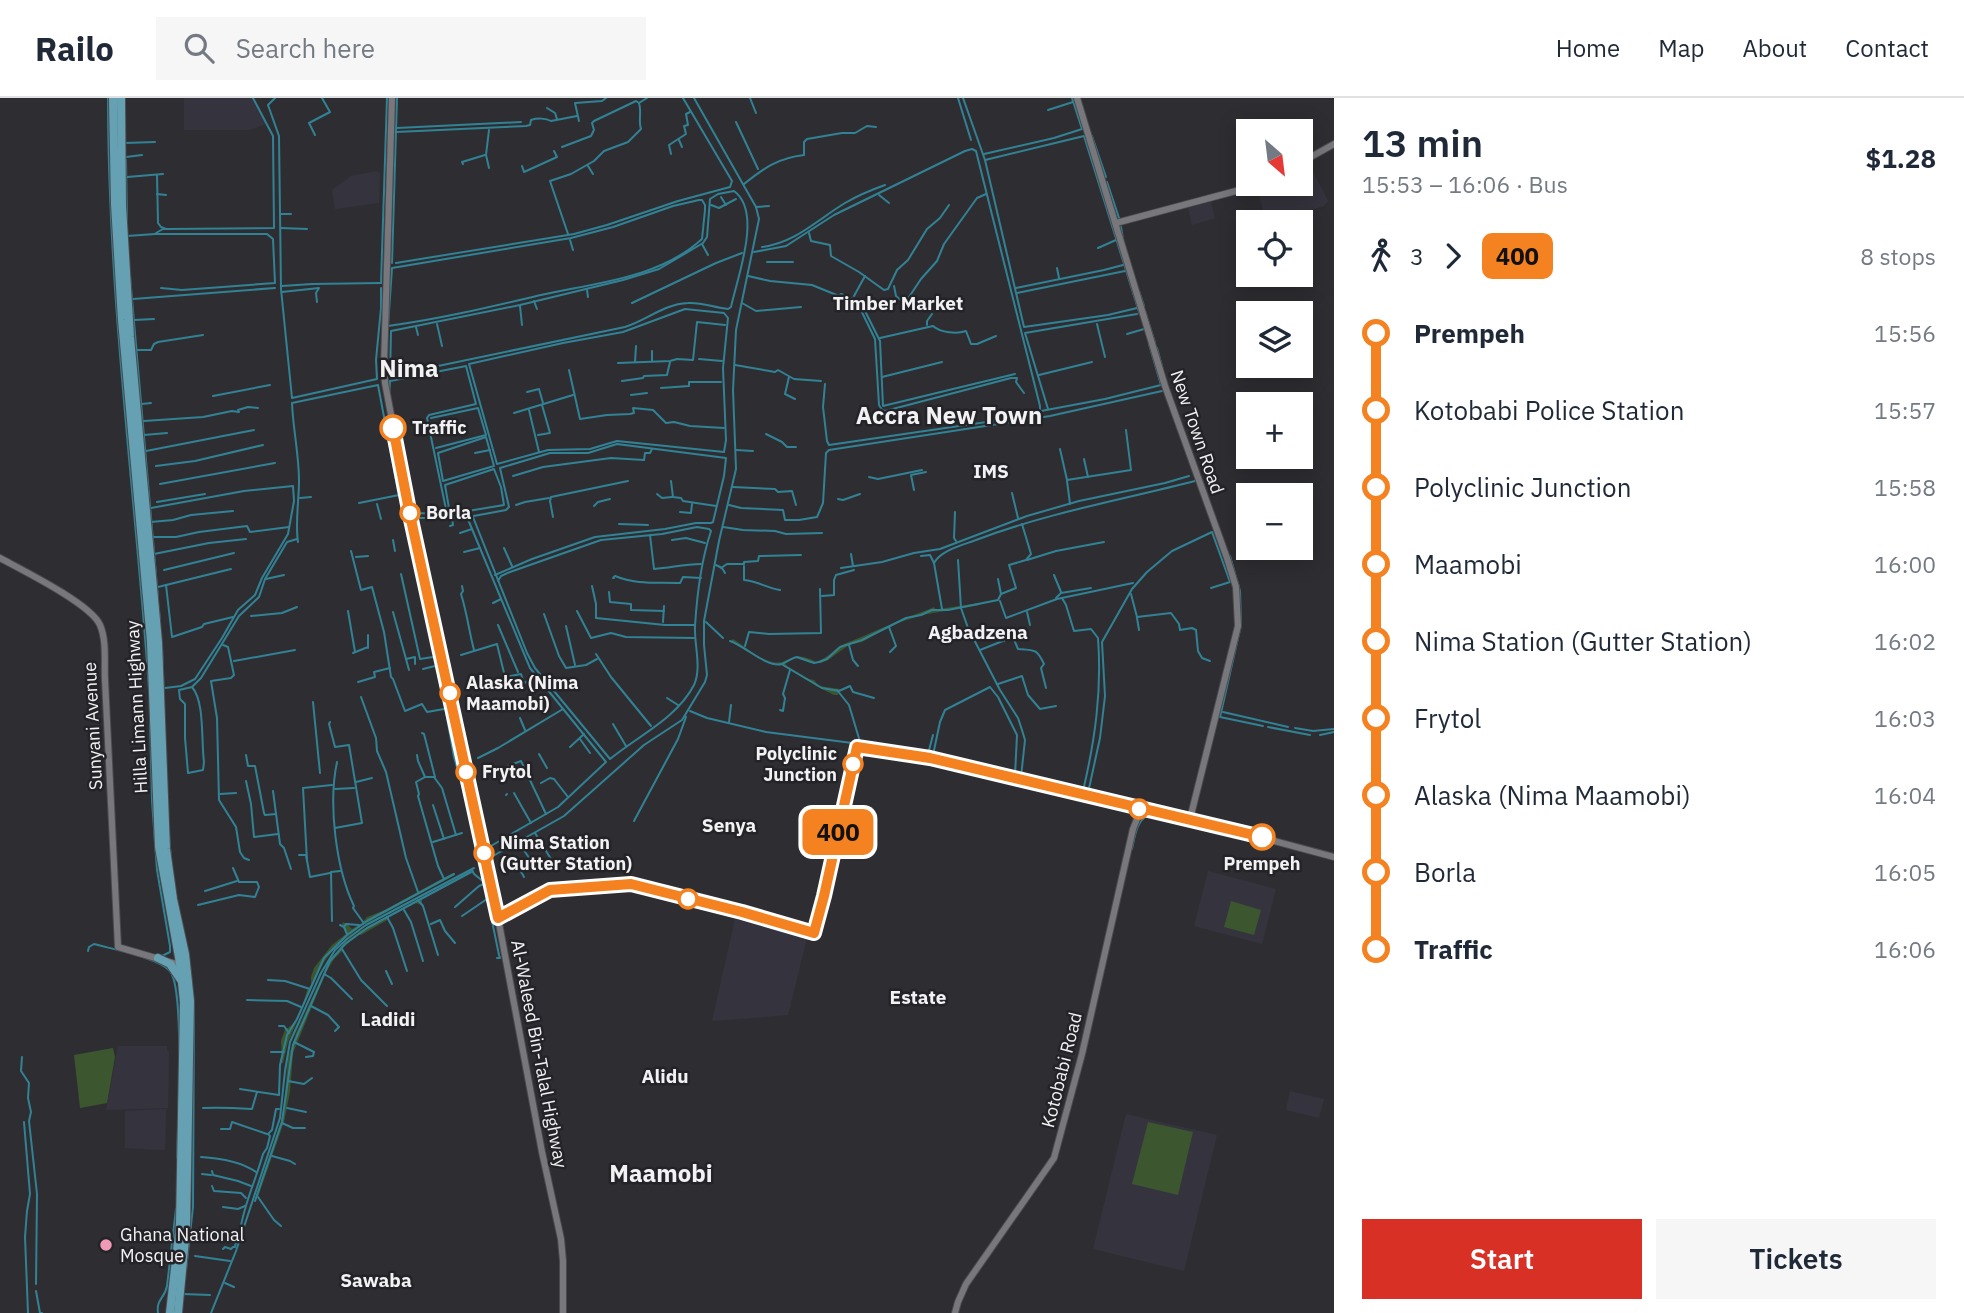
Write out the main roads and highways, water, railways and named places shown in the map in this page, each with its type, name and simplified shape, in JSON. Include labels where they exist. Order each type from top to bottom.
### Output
[{"type":"main road","name":"Hilla Limann Highway","points":[[113,98],[115,204],[122,320],[151,642],[159,847],[180,963],[184,1018],[180,1224],[170,1313]]},
{"type":"main road","name":"Hilla Limann Highway","points":[[121,98],[122,206],[131,350],[158,642],[166,849],[190,1001],[186,1229],[178,1313]]},
{"type":"main road","points":[[176,946],[170,954],[158,958],[170,964],[181,981]]},
{"type":"waterway","points":[[108,98],[117,320],[149,689]]},
{"type":"waterway","points":[[125,98],[125,120]]},
{"type":"waterway","points":[[156,233],[163,229],[274,228],[273,136],[253,98]]},
{"type":"waterway","points":[[275,98],[268,105],[279,136],[281,289],[292,398],[377,379],[381,288]]},
{"type":"waterway","points":[[315,135],[309,123],[330,112],[322,98]]},
{"type":"waterway","points":[[381,283],[387,98]]},
{"type":"waterway","points":[[392,263],[397,98]]},
{"type":"waterway","points":[[579,121],[575,103],[602,101],[606,98]]},
{"type":"waterway","points":[[562,147],[591,136],[594,121],[647,98]]},
{"type":"waterway","points":[[396,263],[574,234],[730,187],[732,181],[683,98]]},
{"type":"waterway","points":[[493,856],[564,816],[644,745],[682,720],[707,675],[704,621],[736,469],[733,390],[736,330],[759,219],[756,207],[694,98]]},
{"type":"waterway","points":[[750,98],[756,113]]},
{"type":"waterway","points":[[958,98],[971,140]]},
{"type":"waterway","points":[[963,98],[985,160],[1024,327],[1137,308]]},
{"type":"waterway","points":[[984,154],[1082,129],[1072,98]]},
{"type":"waterway","points":[[1048,110],[1073,102]]},
{"type":"waterway","points":[[568,234],[550,181],[571,174],[594,161],[604,151],[628,142],[641,129],[639,103]]},
{"type":"waterway","points":[[547,108],[555,113],[557,119]]},
{"type":"waterway","points":[[671,154],[669,145],[686,134],[686,114],[690,112]]},
{"type":"waterway","points":[[396,132],[526,126],[530,125],[533,119],[551,121],[577,116]]},
{"type":"waterway","points":[[397,128],[521,122]]},
{"type":"waterway","points":[[736,122],[758,169]]},
{"type":"waterway","points":[[744,184],[772,165],[804,155],[804,142],[807,139],[855,133],[867,126],[876,127]]},
{"type":"waterway","points":[[489,130],[486,155],[489,168]]},
{"type":"waterway","points":[[985,160],[1084,136],[1140,315]]},
{"type":"waterway","points":[[1092,136],[1106,177]]},
{"type":"waterway","points":[[679,140],[682,147]]},
{"type":"waterway","points":[[125,143],[155,142]]},
{"type":"waterway","points":[[522,166],[524,172],[557,157],[554,151]]},
{"type":"waterway","points":[[754,252],[786,246],[834,215],[965,151],[976,151],[1040,411],[1007,419],[829,445],[823,407],[825,384]]},
{"type":"waterway","points":[[126,157],[142,155]]},
{"type":"waterway","points":[[463,164],[462,162],[485,155]]},
{"type":"waterway","points":[[126,160],[127,225]]},
{"type":"waterway","points":[[588,166],[593,174]]},
{"type":"waterway","points":[[127,177],[163,174]]},
{"type":"waterway","points":[[157,175],[158,223],[166,229]]},
{"type":"waterway","points":[[1107,182],[1119,218]]},
{"type":"waterway","points":[[762,247],[795,236],[845,203],[885,185]]},
{"type":"waterway","points":[[734,191],[747,214],[747,229],[742,263],[731,307],[728,309],[698,303],[679,304],[625,327],[390,376],[391,331],[520,305],[659,269],[703,243],[707,237],[710,199],[718,194],[734,191]]},
{"type":"waterway","points":[[157,194],[166,195]]},
{"type":"waterway","points":[[905,303],[937,261],[944,244],[977,198],[986,194]]},
{"type":"waterway","points":[[879,195],[889,203]]},
{"type":"waterway","points":[[721,197],[726,205]]},
{"type":"waterway","points":[[711,205],[719,208],[736,199]]},
{"type":"waterway","points":[[699,200],[705,205],[702,239],[667,263],[605,282],[388,326],[392,268],[571,238],[699,200]]},
{"type":"waterway","points":[[809,233],[811,241],[830,245],[831,256],[884,290],[888,289],[897,270],[908,260],[927,229],[940,218],[949,205]]},
{"type":"waterway","points":[[756,207],[769,206]]},
{"type":"waterway","points":[[281,214],[291,214]]},
{"type":"waterway","points":[[1121,227],[1123,239]]},
{"type":"waterway","points":[[281,228],[307,229]]},
{"type":"waterway","points":[[127,236],[267,234],[273,239],[275,283],[182,290],[161,288]]},
{"type":"waterway","points":[[570,240],[573,250]]},
{"type":"waterway","points":[[1098,248],[1116,240]]},
{"type":"waterway","points":[[702,244],[708,255]]},
{"type":"waterway","points":[[632,303],[742,253]]},
{"type":"waterway","points":[[767,262],[793,262]]},
{"type":"waterway","points":[[1016,288],[1123,265]]},
{"type":"waterway","points":[[1057,268],[1059,278]]},
{"type":"waterway","points":[[1017,293],[1125,271]]},
{"type":"waterway","points":[[130,276],[158,598]]},
{"type":"waterway","points":[[748,276],[812,285],[856,300],[875,339],[879,405],[882,410],[1011,378],[1017,378],[1016,382],[1024,393]]},
{"type":"waterway","points":[[854,296],[865,276]]},
{"type":"waterway","points":[[282,286],[381,283]]},
{"type":"waterway","points":[[894,286],[896,296],[911,309]]},
{"type":"waterway","points":[[133,299],[275,288]]},
{"type":"waterway","points":[[282,292],[319,288],[316,293],[317,302]]},
{"type":"waterway","points":[[587,290],[588,297]]},
{"type":"waterway","points":[[1139,291],[1144,306]]},
{"type":"waterway","points":[[534,301],[537,309]]},
{"type":"waterway","points":[[742,303],[756,311],[801,307]]},
{"type":"waterway","points":[[862,305],[880,341],[883,406],[1015,374]]},
{"type":"waterway","points":[[520,306],[522,325]]},
{"type":"waterway","points":[[685,309],[724,313],[728,318],[723,368],[726,440],[724,452],[617,441],[590,449],[548,450],[497,464],[469,364],[623,332],[685,309]]},
{"type":"waterway","points":[[1145,311],[1155,343]]},
{"type":"waterway","points":[[927,325],[932,314]]},
{"type":"waterway","points":[[1048,409],[1025,333],[1137,314]]},
{"type":"waterway","points":[[134,320],[154,319]]},
{"type":"waterway","points":[[618,363],[693,360],[697,322],[725,325]]},
{"type":"waterway","points":[[437,324],[442,346]]},
{"type":"waterway","points":[[1097,324],[1105,357]]},
{"type":"waterway","points":[[880,338],[933,326],[949,332],[966,331],[971,344],[996,336]]},
{"type":"waterway","points":[[416,327],[418,335]]},
{"type":"waterway","points":[[1127,334],[1144,329]]},
{"type":"waterway","points":[[137,350],[151,350],[158,342],[203,335]]},
{"type":"waterway","points":[[1041,411],[1161,385],[1149,344]]},
{"type":"waterway","points":[[635,362],[636,346]]},
{"type":"waterway","points":[[1157,348],[1163,370]]},
{"type":"waterway","points":[[652,351],[652,361]]},
{"type":"waterway","points":[[699,359],[722,361]]},
{"type":"waterway","points":[[622,381],[667,375],[670,362]]},
{"type":"waterway","points":[[882,377],[942,362]]},
{"type":"waterway","points":[[1039,375],[1092,362]]},
{"type":"waterway","points":[[735,365],[775,372],[778,370],[794,379],[821,381]]},
{"type":"waterway","points":[[466,366],[476,404],[429,415],[427,418],[447,514],[414,513],[389,399],[390,381],[466,366]]},
{"type":"waterway","points":[[569,370],[580,419],[630,414],[634,413],[633,408],[653,410],[666,423],[724,428]]},
{"type":"waterway","points":[[789,377],[785,394],[795,399]]},
{"type":"waterway","points":[[661,388],[689,386],[689,382],[721,382]]},
{"type":"waterway","points":[[213,396],[270,385]]},
{"type":"waterway","points":[[298,542],[299,471],[292,403],[378,385],[454,757],[466,799]]},
{"type":"waterway","points":[[527,392],[539,389],[543,403]]},
{"type":"waterway","points":[[729,505],[783,510],[785,520],[817,517],[823,503],[826,453],[829,450],[1050,416],[1162,391]]},
{"type":"waterway","points":[[631,395],[647,393]]},
{"type":"waterway","points":[[514,413],[573,395]]},
{"type":"waterway","points":[[142,404],[151,403]]},
{"type":"waterway","points":[[538,435],[550,433],[542,405]]},
{"type":"waterway","points":[[238,410],[258,408]]},
{"type":"waterway","points":[[431,418],[478,408],[486,435],[436,448]]},
{"type":"waterway","points":[[529,410],[539,452]]},
{"type":"waterway","points":[[144,421],[239,412]]},
{"type":"waterway","points":[[146,451],[254,430]]},
{"type":"waterway","points":[[1060,449],[1067,480],[1131,470],[1126,430]]},
{"type":"waterway","points":[[144,435],[167,433]]},
{"type":"waterway","points":[[766,434],[787,447],[796,447]]},
{"type":"waterway","points":[[486,437],[494,466],[443,481],[438,453],[486,437]]},
{"type":"waterway","points":[[432,599],[416,526],[417,518],[463,518],[506,510],[509,507],[500,468],[550,453],[588,453],[617,444],[726,458],[713,522],[595,537],[495,575]]},
{"type":"waterway","points":[[156,466],[195,461],[263,445]]},
{"type":"waterway","points":[[513,476],[543,467],[611,458],[644,460],[645,453],[650,453],[652,449]]},
{"type":"waterway","points":[[475,453],[490,450]]},
{"type":"waterway","points":[[736,450],[753,451]]},
{"type":"waterway","points":[[1084,459],[1088,477]]},
{"type":"waterway","points":[[160,484],[275,463]]},
{"type":"waterway","points":[[494,469],[504,505],[450,514],[445,485],[494,469]]},
{"type":"waterway","points":[[869,477],[878,479],[922,470]]},
{"type":"waterway","points":[[914,490],[911,475],[926,472]]},
{"type":"waterway","points":[[841,568],[940,549],[1027,516],[1189,476]]},
{"type":"waterway","points":[[553,517],[551,497],[628,481]]},
{"type":"waterway","points":[[671,481],[673,497],[716,506]]},
{"type":"waterway","points":[[1067,481],[1070,504]]},
{"type":"waterway","points":[[934,563],[953,548],[1003,530],[1057,514],[1195,481]]},
{"type":"waterway","points":[[151,508],[244,491],[293,486],[294,501],[288,534],[255,595],[238,610],[195,679],[181,686],[165,688]]},
{"type":"waterway","points":[[733,487],[792,491],[796,505]]},
{"type":"waterway","points":[[1012,493],[1018,518]]},
{"type":"waterway","points":[[157,502],[205,494]]},
{"type":"waterway","points":[[657,494],[662,498],[672,497]]},
{"type":"waterway","points":[[838,499],[860,494]]},
{"type":"waterway","points":[[359,503],[399,495]]},
{"type":"waterway","points":[[300,498],[311,497]]},
{"type":"waterway","points":[[516,505],[549,498]]},
{"type":"waterway","points":[[594,506],[610,499]]},
{"type":"waterway","points":[[377,504],[381,519]]},
{"type":"waterway","points":[[680,512],[691,513],[692,504]]},
{"type":"waterway","points":[[151,522],[233,511]]},
{"type":"waterway","points":[[955,512],[956,541]]},
{"type":"waterway","points":[[467,517],[530,668],[606,762],[558,807],[491,846],[486,846]]},
{"type":"waterway","points":[[473,517],[527,653],[535,668],[610,759],[667,717],[687,697],[694,685],[697,671],[697,602],[711,531],[709,529],[697,527],[662,534],[601,540],[510,572],[501,576],[498,581]]},
{"type":"waterway","points":[[450,526],[453,525],[452,519]]},
{"type":"waterway","points":[[619,524],[648,525]]},
{"type":"waterway","points":[[730,641],[770,663],[782,664],[797,657],[814,663],[827,659],[840,647],[862,640],[906,618],[932,610],[948,610],[998,600],[1001,594],[1016,588],[1009,565],[1026,560],[1031,554],[1022,524]]},
{"type":"waterway","points":[[154,537],[176,537],[247,526],[250,532],[289,527]]},
{"type":"waterway","points":[[723,527],[786,534],[822,533]]},
{"type":"waterway","points":[[460,533],[472,529]]},
{"type":"waterway","points":[[1088,793],[1100,738],[1105,696],[1102,642],[1132,589],[1172,551],[1212,532],[1230,582],[1211,588]]},
{"type":"waterway","points":[[650,535],[654,569],[701,564]]},
{"type":"waterway","points":[[672,540],[686,538],[705,543]]},
{"type":"waterway","points":[[154,554],[246,539]]},
{"type":"waterway","points":[[192,687],[201,712],[204,762],[203,770],[188,773],[185,704],[180,699],[179,690],[192,687],[201,678],[239,616],[259,597],[265,579],[287,542],[297,539]]},
{"type":"waterway","points":[[393,540],[395,551]]},
{"type":"waterway","points":[[1027,560],[1056,551],[1104,542]]},
{"type":"waterway","points":[[464,552],[480,548]]},
{"type":"waterway","points":[[504,548],[512,566]]},
{"type":"waterway","points":[[351,551],[361,590],[372,587],[384,632],[391,677],[405,711],[422,704],[427,712],[444,709]]},
{"type":"waterway","points":[[164,570],[234,553]]},
{"type":"waterway","points":[[851,554],[853,566]]},
{"type":"waterway","points":[[721,568],[727,564],[758,561],[759,556],[801,555]]},
{"type":"waterway","points":[[921,556],[930,555],[934,563],[942,609]]},
{"type":"waterway","points":[[356,557],[368,556]]},
{"type":"waterway","points":[[1230,556],[1240,591],[1241,625],[1220,717],[1263,726]]},
{"type":"waterway","points":[[958,560],[961,608],[968,628],[1000,690],[1018,718],[1025,740],[1021,777],[1139,804]]},
{"type":"waterway","points":[[716,565],[725,573]]},
{"type":"waterway","points":[[744,566],[744,580],[780,590]]},
{"type":"waterway","points":[[158,587],[231,569]]},
{"type":"waterway","points":[[822,596],[834,595],[836,575],[854,570]]},
{"type":"waterway","points":[[401,574],[420,659],[433,657]]},
{"type":"waterway","points":[[266,579],[284,575]]},
{"type":"waterway","points":[[1054,575],[1061,592]]},
{"type":"waterway","points":[[614,578],[615,576],[639,582],[680,583],[683,577],[701,578]]},
{"type":"waterway","points":[[998,579],[1001,594]]},
{"type":"waterway","points":[[1000,601],[1006,618],[1057,599],[1133,583]]},
{"type":"waterway","points":[[166,585],[172,637],[204,624],[233,617]]},
{"type":"waterway","points":[[462,586],[461,594],[474,650]]},
{"type":"waterway","points":[[592,586],[596,618],[665,625],[695,625]]},
{"type":"waterway","points":[[1056,598],[1061,593],[1091,588]]},
{"type":"waterway","points":[[745,646],[749,632],[821,633],[820,589]]},
{"type":"waterway","points":[[609,592],[610,602],[631,604],[631,610],[664,611]]},
{"type":"waterway","points":[[1131,594],[1137,617],[1171,613],[1180,630],[1196,630],[1198,651],[1202,658],[1210,661]]},
{"type":"waterway","points":[[1062,598],[1074,631],[1091,629],[1098,638],[1096,715],[1083,791]]},
{"type":"waterway","points":[[493,603],[501,599]]},
{"type":"waterway","points":[[158,603],[160,619]]},
{"type":"waterway","points":[[433,605],[435,616]]},
{"type":"waterway","points":[[663,622],[664,606]]},
{"type":"waterway","points":[[251,616],[282,613],[297,607]]},
{"type":"waterway","points":[[348,611],[355,652]]},
{"type":"waterway","points":[[577,611],[591,638],[611,633],[626,637],[694,638]]},
{"type":"waterway","points":[[393,612],[406,659],[415,657],[415,664]]},
{"type":"waterway","points":[[1027,612],[1030,625]]},
{"type":"waterway","points":[[544,614],[566,668],[586,665],[597,659]]},
{"type":"waterway","points":[[1137,618],[1139,630]]},
{"type":"waterway","points":[[706,622],[723,638]]},
{"type":"waterway","points":[[498,625],[518,672]]},
{"type":"waterway","points":[[566,626],[575,665]]},
{"type":"waterway","points":[[889,627],[896,646],[890,652]]},
{"type":"waterway","points":[[368,635],[368,648]]},
{"type":"waterway","points":[[980,650],[1013,637],[1018,649],[1032,650],[1039,655],[1044,664],[1041,668],[1046,688]]},
{"type":"waterway","points":[[461,655],[497,644],[505,677],[521,674],[524,683],[530,680],[535,688]]},
{"type":"waterway","points":[[223,645],[228,647],[234,675],[231,678],[211,681],[217,718],[219,800],[236,827],[240,852],[249,860]]},
{"type":"waterway","points":[[849,645],[853,660],[858,666]]},
{"type":"waterway","points":[[353,653],[368,647]]},
{"type":"waterway","points":[[162,649],[164,703]]},
{"type":"waterway","points":[[234,661],[295,650]]},
{"type":"waterway","points":[[596,654],[651,726]]},
{"type":"waterway","points":[[406,659],[409,670]]},
{"type":"waterway","points":[[783,665],[822,688],[839,691],[850,686],[853,692],[874,698]]},
{"type":"waterway","points":[[423,669],[435,666]]},
{"type":"waterway","points":[[358,682],[375,677],[374,672],[390,668]]},
{"type":"waterway","points":[[780,710],[783,711],[783,694],[790,670]]},
{"type":"waterway","points":[[998,684],[1022,676],[1028,695],[1040,709],[1056,706]]},
{"type":"waterway","points":[[990,687],[1017,735],[1015,775],[933,755],[945,710],[990,687]]},
{"type":"waterway","points":[[837,690],[849,705],[861,745],[928,754],[933,735]]},
{"type":"waterway","points":[[361,697],[386,772],[406,858],[418,892]]},
{"type":"waterway","points":[[667,698],[678,705]]},
{"type":"waterway","points":[[313,702],[320,773]]},
{"type":"waterway","points":[[729,722],[731,705]]},
{"type":"waterway","points":[[478,758],[563,709]]},
{"type":"waterway","points":[[690,711],[707,718],[766,732],[860,744]]},
{"type":"waterway","points":[[1223,712],[1288,727]]},
{"type":"waterway","points":[[634,821],[678,739],[685,716]]},
{"type":"waterway","points":[[520,718],[525,730]]},
{"type":"waterway","points":[[150,719],[157,870],[170,946],[170,952],[162,956]]},
{"type":"waterway","points":[[330,722],[335,747],[349,745],[362,823],[335,828]]},
{"type":"waterway","points":[[613,724],[626,746]]},
{"type":"waterway","points":[[1268,727],[1310,735]]},
{"type":"waterway","points":[[1295,728],[1313,731],[1334,729]]},
{"type":"waterway","points":[[1320,735],[1334,732]]},
{"type":"waterway","points":[[422,733],[435,777]]},
{"type":"waterway","points":[[570,747],[584,734]]},
{"type":"waterway","points":[[580,739],[590,753]]},
{"type":"waterway","points":[[539,754],[547,768]]},
{"type":"waterway","points":[[246,755],[248,766],[255,766],[265,815],[276,814]]},
{"type":"waterway","points":[[417,755],[425,777],[434,777],[442,788],[456,835]]},
{"type":"waterway","points":[[508,766],[521,761],[546,814]]},
{"type":"waterway","points":[[337,762],[333,797],[338,855],[353,908],[363,922]]},
{"type":"waterway","points":[[425,777],[416,782],[418,796],[444,879]]},
{"type":"waterway","points":[[356,782],[372,778]]},
{"type":"waterway","points":[[541,783],[550,778],[554,779],[568,797]]},
{"type":"waterway","points":[[246,781],[254,837],[278,834]]},
{"type":"waterway","points":[[307,861],[303,788],[332,785]]},
{"type":"waterway","points":[[335,789],[354,788]]},
{"type":"waterway","points":[[273,791],[280,844],[291,869]]},
{"type":"waterway","points":[[220,794],[236,793]]},
{"type":"waterway","points":[[514,793],[531,823]]},
{"type":"waterway","points":[[433,805],[444,839]]},
{"type":"waterway","points":[[1132,849],[1138,825],[1148,815],[1186,822]]},
{"type":"waterway","points":[[1198,824],[1261,840]]},
{"type":"waterway","points":[[433,842],[462,833]]},
{"type":"waterway","points":[[535,833],[551,859]]},
{"type":"waterway","points":[[169,834],[171,860]]},
{"type":"waterway","points":[[519,843],[536,868]]},
{"type":"waterway","points":[[299,855],[306,855],[310,877],[330,873]]},
{"type":"waterway","points":[[490,857],[495,889]]},
{"type":"waterway","points":[[524,877],[519,868],[530,862]]},
{"type":"waterway","points":[[198,905],[239,895],[255,897],[259,887],[257,882],[239,882],[233,868]]},
{"type":"waterway","points":[[211,1313],[236,1251],[280,1118],[290,1042],[321,973],[335,950],[366,925],[474,868]]},
{"type":"waterway","points":[[472,870],[484,882],[500,958],[497,958]]},
{"type":"waterway","points":[[332,921],[331,872],[340,871]]},
{"type":"waterway","points":[[255,1201],[282,1122],[293,1045],[330,961],[345,944],[367,928],[471,872]]},
{"type":"waterway","points":[[240,1089],[279,1095],[280,1065],[287,1035],[324,958],[347,935],[367,921],[454,874]]},
{"type":"waterway","points":[[205,891],[237,881]]},
{"type":"waterway","points":[[455,907],[484,884]]},
{"type":"waterway","points":[[497,898],[500,912],[536,893]]},
{"type":"waterway","points":[[462,916],[487,899]]},
{"type":"waterway","points":[[418,900],[423,906],[438,955]]},
{"type":"waterway","points":[[404,910],[411,922],[423,961]]},
{"type":"waterway","points":[[387,917],[407,971]]},
{"type":"waterway","points":[[431,924],[440,920],[455,943]]},
{"type":"waterway","points":[[344,927],[346,924],[359,925]]},
{"type":"waterway","points":[[340,925],[347,934]]},
{"type":"waterway","points":[[88,951],[94,944],[123,951],[156,962],[170,971],[178,1003],[177,1158]]},
{"type":"waterway","points":[[342,949],[361,980],[387,1006]]},
{"type":"waterway","points":[[189,958],[192,987]]},
{"type":"waterway","points":[[386,971],[392,984]]},
{"type":"waterway","points":[[324,974],[352,999]]},
{"type":"waterway","points":[[268,980],[285,981],[310,989]]},
{"type":"waterway","points":[[247,1000],[287,1001],[301,1007]]},
{"type":"waterway","points":[[186,1270],[193,1207],[194,1003]]},
{"type":"waterway","points":[[311,1006],[328,1015],[339,1027],[335,1031]]},
{"type":"waterway","points":[[279,1026],[284,1026],[289,1033]]},
{"type":"waterway","points":[[294,1042],[314,1052],[313,1056],[306,1057]]},
{"type":"waterway","points":[[271,1052],[284,1052]]},
{"type":"waterway","points":[[22,1057],[21,1071],[29,1083],[29,1121],[37,1194],[36,1284]]},
{"type":"waterway","points":[[288,1081],[304,1084],[312,1078]]},
{"type":"waterway","points":[[203,1108],[252,1109],[257,1092]]},
{"type":"waterway","points":[[287,1108],[306,1112]]},
{"type":"waterway","points":[[223,1249],[235,1247],[247,1203],[267,1148],[270,1136],[268,1134],[272,1130],[276,1109],[279,1109]]},
{"type":"waterway","points":[[24,1122],[30,1194],[25,1237],[28,1313]]},
{"type":"waterway","points":[[221,1129],[230,1129],[232,1122],[267,1134]]},
{"type":"waterway","points":[[282,1123],[293,1128],[305,1128]]},
{"type":"waterway","points":[[272,1156],[295,1164]]},
{"type":"waterway","points":[[201,1157],[230,1161],[256,1172]]},
{"type":"waterway","points":[[212,1171],[213,1175],[251,1186]]},
{"type":"waterway","points":[[202,1174],[211,1175]]},
{"type":"waterway","points":[[212,1186],[214,1191],[241,1193],[246,1198]]},
{"type":"waterway","points":[[258,1197],[281,1226]]},
{"type":"waterway","points":[[223,1207],[238,1209],[245,1206]]},
{"type":"waterway","points":[[158,1313],[158,1305],[167,1286],[176,1209]]},
{"type":"waterway","points":[[197,1233],[215,1235],[233,1242]]},
{"type":"waterway","points":[[195,1256],[230,1261]]},
{"type":"waterway","points":[[225,1283],[234,1287]]},
{"type":"waterway","points":[[36,1291],[42,1313]]},
{"type":"waterway","points":[[183,1294],[210,1295]]},
{"type":"place","name":"Traffic","points":[[393,428]]},
{"type":"place","name":"Borla","points":[[410,513]]},
{"type":"place","name":"Alaska (Nima Maamobi)","points":[[450,693]]},
{"type":"place","name":"Polyclinic Junction","points":[[853,764]]},
{"type":"place","name":"Frytol","points":[[466,772]]},
{"type":"place","name":"Prempeh","points":[[1262,837]]},
{"type":"place","name":"Nima Station (Gutter Station)","points":[[484,853]]},
{"type":"place","name":"Ghana National Mosque","points":[[106,1245]]},
{"type":"district","name":"Timber Market","points":[[898,303]]},
{"type":"district","name":"Nima","points":[[409,369]]},
{"type":"district","name":"Accra New Town","points":[[949,416]]},
{"type":"district","name":"IMS","points":[[991,471]]},
{"type":"district","name":"Agbadzena","points":[[978,632]]},
{"type":"district","name":"Senya","points":[[729,825]]},
{"type":"district","name":"Estate","points":[[918,997]]},
{"type":"district","name":"Ladidi","points":[[388,1019]]},
{"type":"district","name":"Alidu","points":[[665,1076]]},
{"type":"district","name":"Maamobi","points":[[661,1174]]},
{"type":"district","name":"Sawaba","points":[[376,1280]]}]
